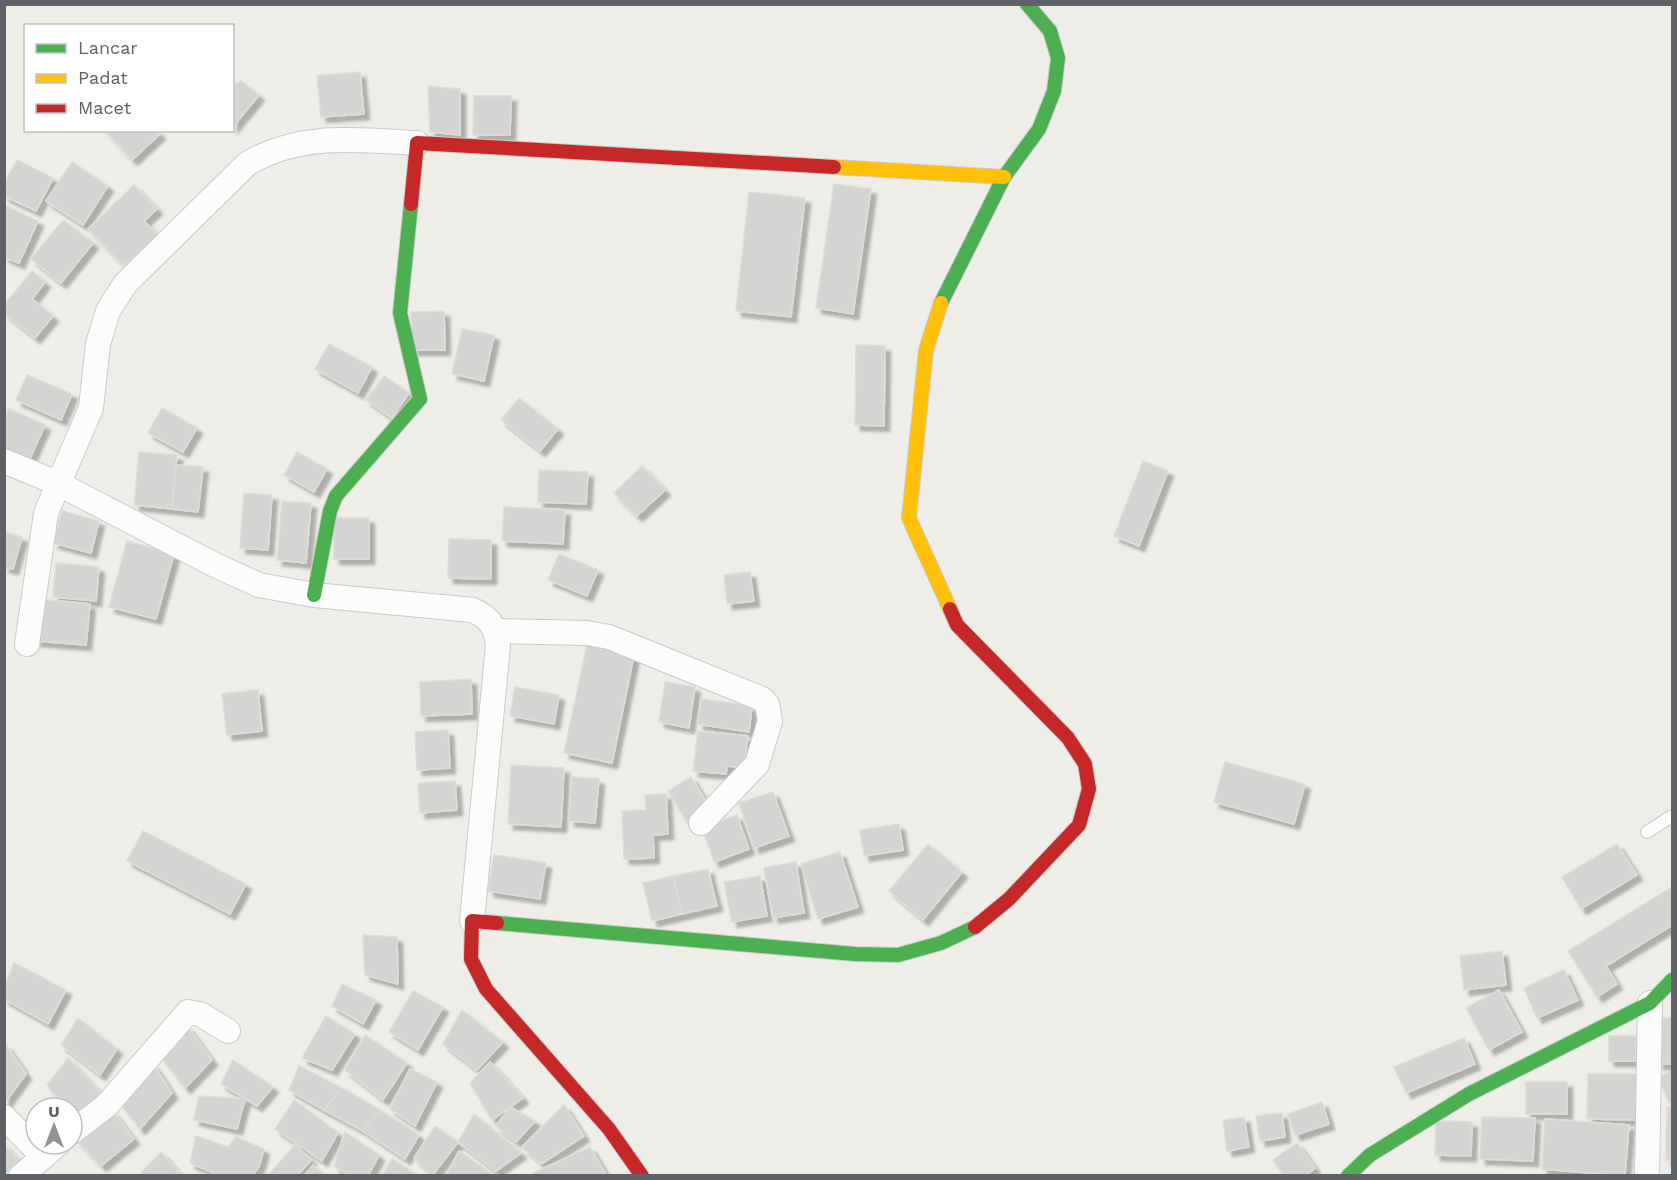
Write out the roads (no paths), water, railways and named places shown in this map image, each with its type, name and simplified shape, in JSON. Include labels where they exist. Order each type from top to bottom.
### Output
[{"type":"street","points":[[472,921],[855,954],[898,955],[941,943],[972,928],[1009,899],[1079,825],[1089,789],[1085,764],[1068,738],[957,625],[909,518],[926,350],[940,305],[1004,177],[1039,129],[1054,91],[1058,58],[1050,31],[1027,4]]},
{"type":"street","points":[[27,644],[42,534],[57,483],[91,408],[99,344],[108,311],[124,284],[247,164],[268,151],[303,142],[341,138],[1004,177]]},
{"type":"street","points":[[314,595],[330,511],[336,496],[420,399],[400,313],[417,143]]},
{"type":"street","points":[[4,461],[57,483],[215,565],[259,585],[314,595],[473,610],[487,617],[496,631],[498,645],[472,921],[471,959],[486,988],[609,1129],[642,1176]]},
{"type":"street","points":[[496,631],[586,633],[609,637],[762,699],[767,704],[770,721],[757,764],[701,823]]},
{"type":"street","points":[[1348,1176],[1370,1155],[1469,1094],[1650,1003],[1672,980]]},
{"type":"street","points":[[1647,1176],[1650,1003]]},
{"type":"street","points":[[84,1123],[106,1106],[188,1012],[200,1014],[228,1031]]},
{"type":"street","points":[[4,1117],[24,1131]]},
{"type":"street","points":[[21,1176],[43,1156]]},
{"type":"lane","points":[[1647,832],[1672,816]]}]
